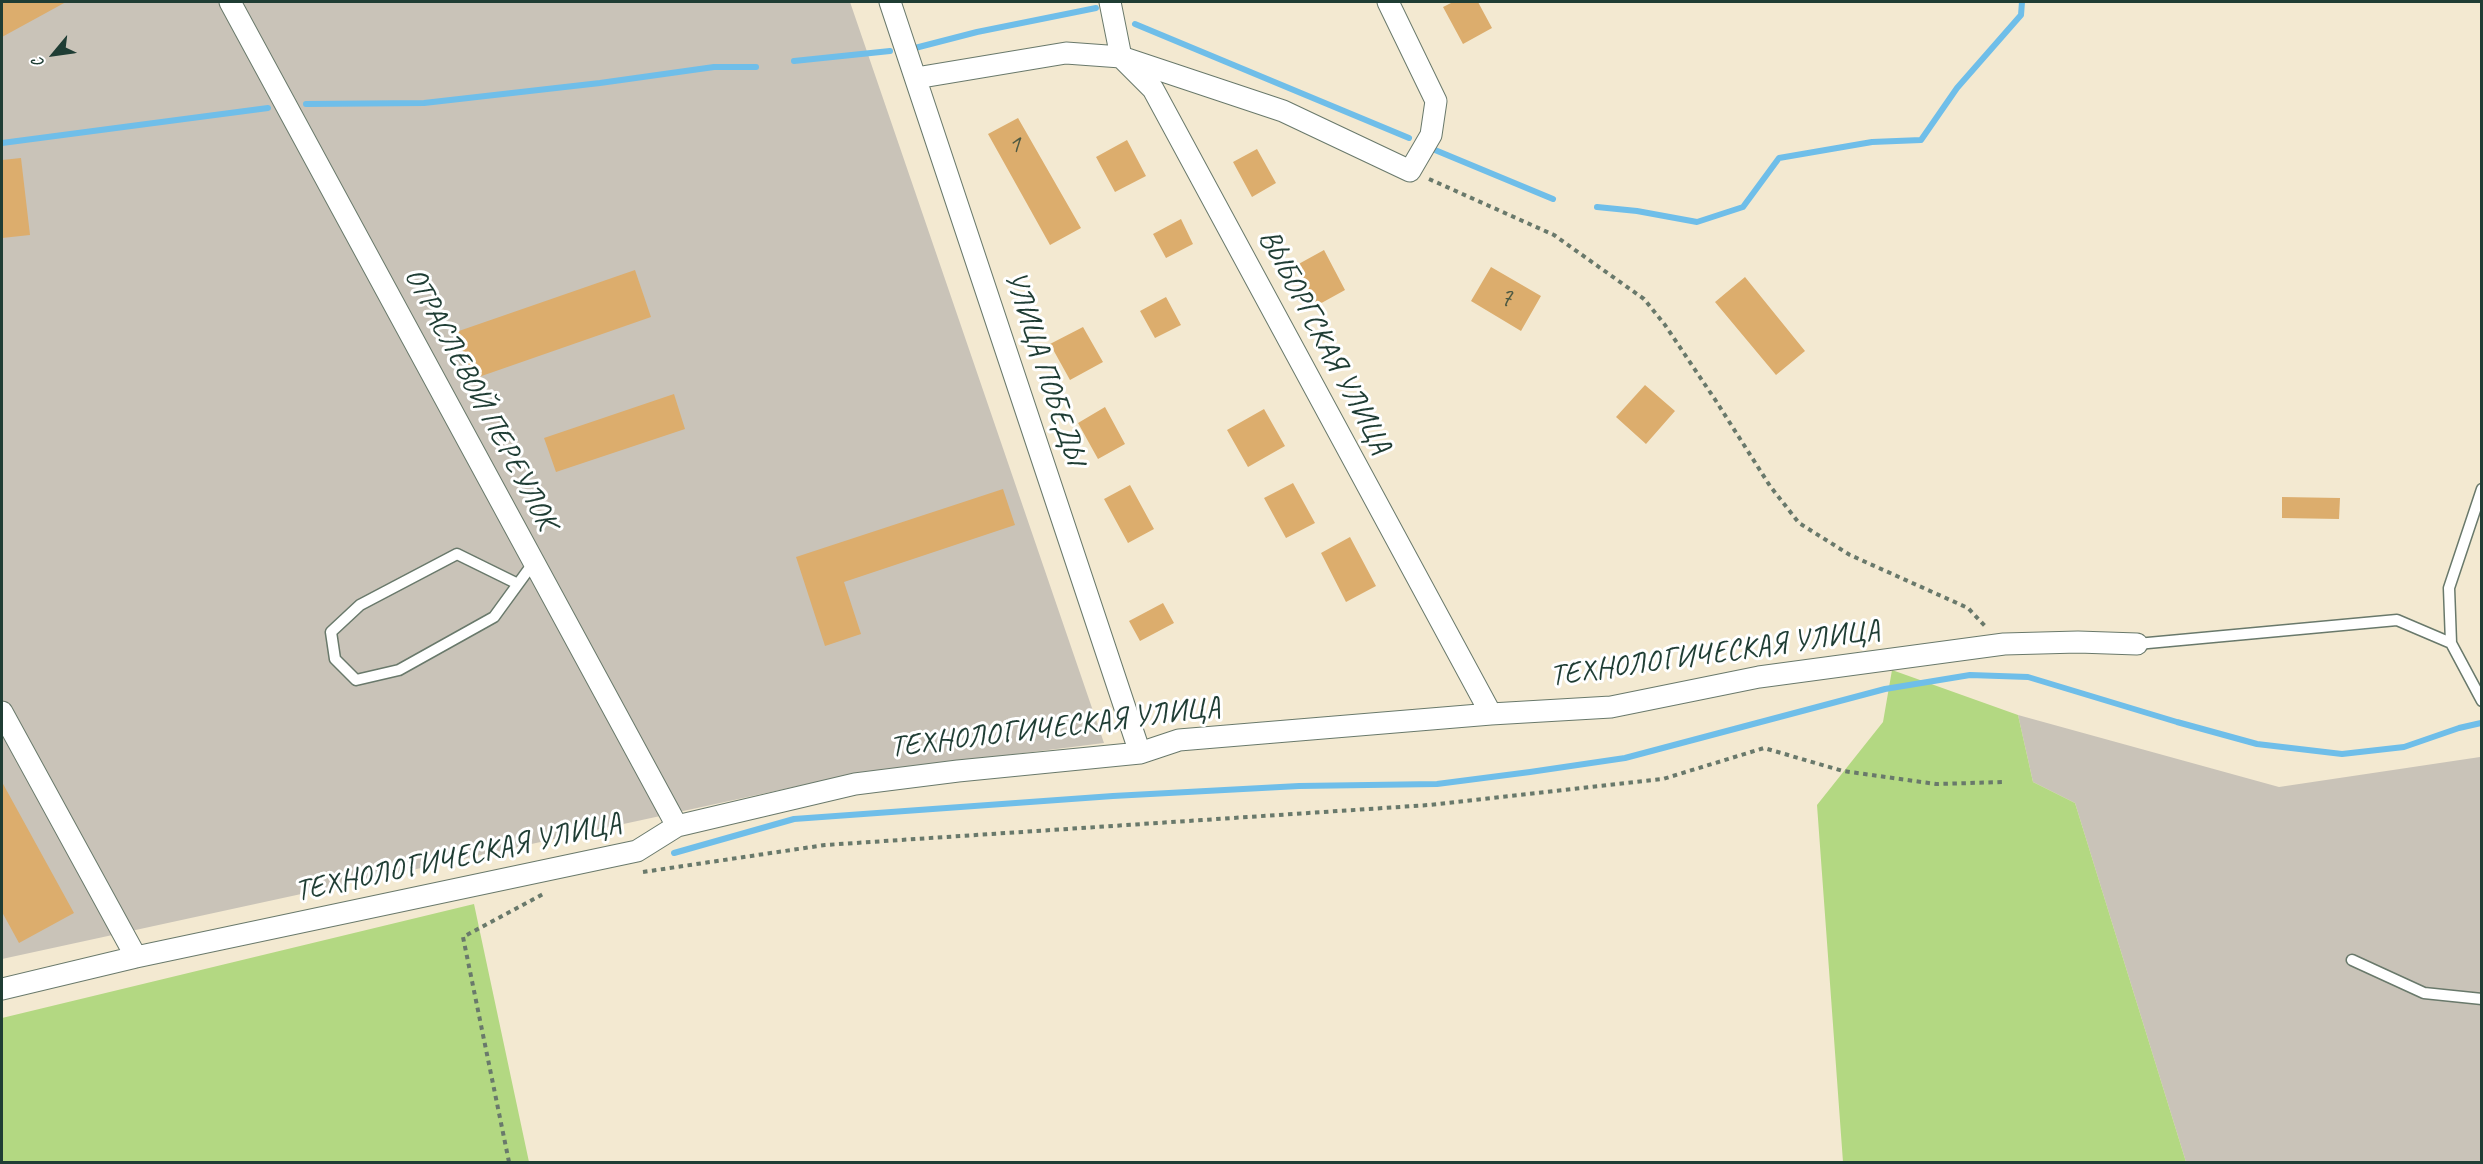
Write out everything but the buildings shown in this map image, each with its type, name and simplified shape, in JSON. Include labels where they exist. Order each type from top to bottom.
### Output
[{"type":"street","name":"ОТРАСЛЕВОЙ ПЕРЕУЛОК","points":[[230,2],[677,826]]},
{"type":"street","name":"УЛИЦА ПОБЕДЫ","points":[[890,2],[1140,753]]},
{"type":"street","points":[[1110,2],[1121,57]]},
{"type":"street","points":[[916,78],[1066,53],[1121,57],[1283,111],[1410,171],[1431,135],[1436,101],[1388,2]]},
{"type":"street","name":"ВЫБОРГСКАЯ УЛИЦА","points":[[1121,57],[1153,89],[1491,714]]},
{"type":"street","name":"ТЕХНОЛОГИЧЕСКАЯ УЛИЦА","points":[[2,989],[136,957],[637,852],[677,826],[855,784],[1140,753],[1179,740],[1611,706],[1759,677],[2004,644],[2078,642],[2137,644]]},
{"type":"street","points":[[2,712],[136,957]]},
{"type":"lane","points":[[2480,696],[2451,643],[2449,588],[2481,489]]},
{"type":"lane","points":[[518,584],[458,554],[360,605],[331,632],[335,659],[357,680],[399,670],[494,617],[518,584],[534,562]]},
{"type":"lane","points":[[2137,644],[2397,620],[2451,643]]},
{"type":"lane","points":[[2352,960],[2424,993],[2481,999]]},
{"type":"path","points":[[1410,171],[1554,235],[1644,299],[1665,324],[1770,486],[1798,523],[1850,555],[1968,608],[2004,644]]},
{"type":"path","points":[[632,874],[825,845],[1418,806],[1663,779],[1764,748],[1843,771],[1936,784],[2005,782]]},
{"type":"path","points":[[509,1162],[463,937],[549,890]]},
{"type":"shaded area","points":[[2,2],[850,2],[1104,743],[849,775],[2,959]]},
{"type":"shaded area","points":[[2018,715],[2279,787],[2480,757],[2481,1162],[2186,1162],[2075,803],[2033,782]]},
{"type":"green space","points":[[1892,670],[2018,715],[2033,782],[2075,803],[2186,1162],[1843,1162],[1817,805],[1883,722]]},
{"type":"green space","points":[[474,904],[529,1162],[2,1162],[2,1018]]},
{"type":"waterway","points":[[1597,207],[1637,211],[1697,222],[1743,207],[1779,158],[1872,142],[1921,140],[1957,88],[2021,15],[2022,2]]},
{"type":"waterway","points":[[915,48],[977,32],[1096,8]]},
{"type":"waterway","points":[[1135,24],[1409,138]]},
{"type":"waterway","points":[[794,61],[890,51]]},
{"type":"waterway","points":[[306,104],[424,103],[600,83],[714,67],[756,67]]},
{"type":"waterway","points":[[2,143],[268,108]]},
{"type":"waterway","points":[[1435,150],[1553,199]]},
{"type":"waterway","points":[[674,853],[794,819],[1113,796],[1299,786],[1437,784],[1530,772],[1625,758],[1885,689],[1970,675],[2028,677],[2257,744],[2342,754],[2404,747],[2481,723]]}]
